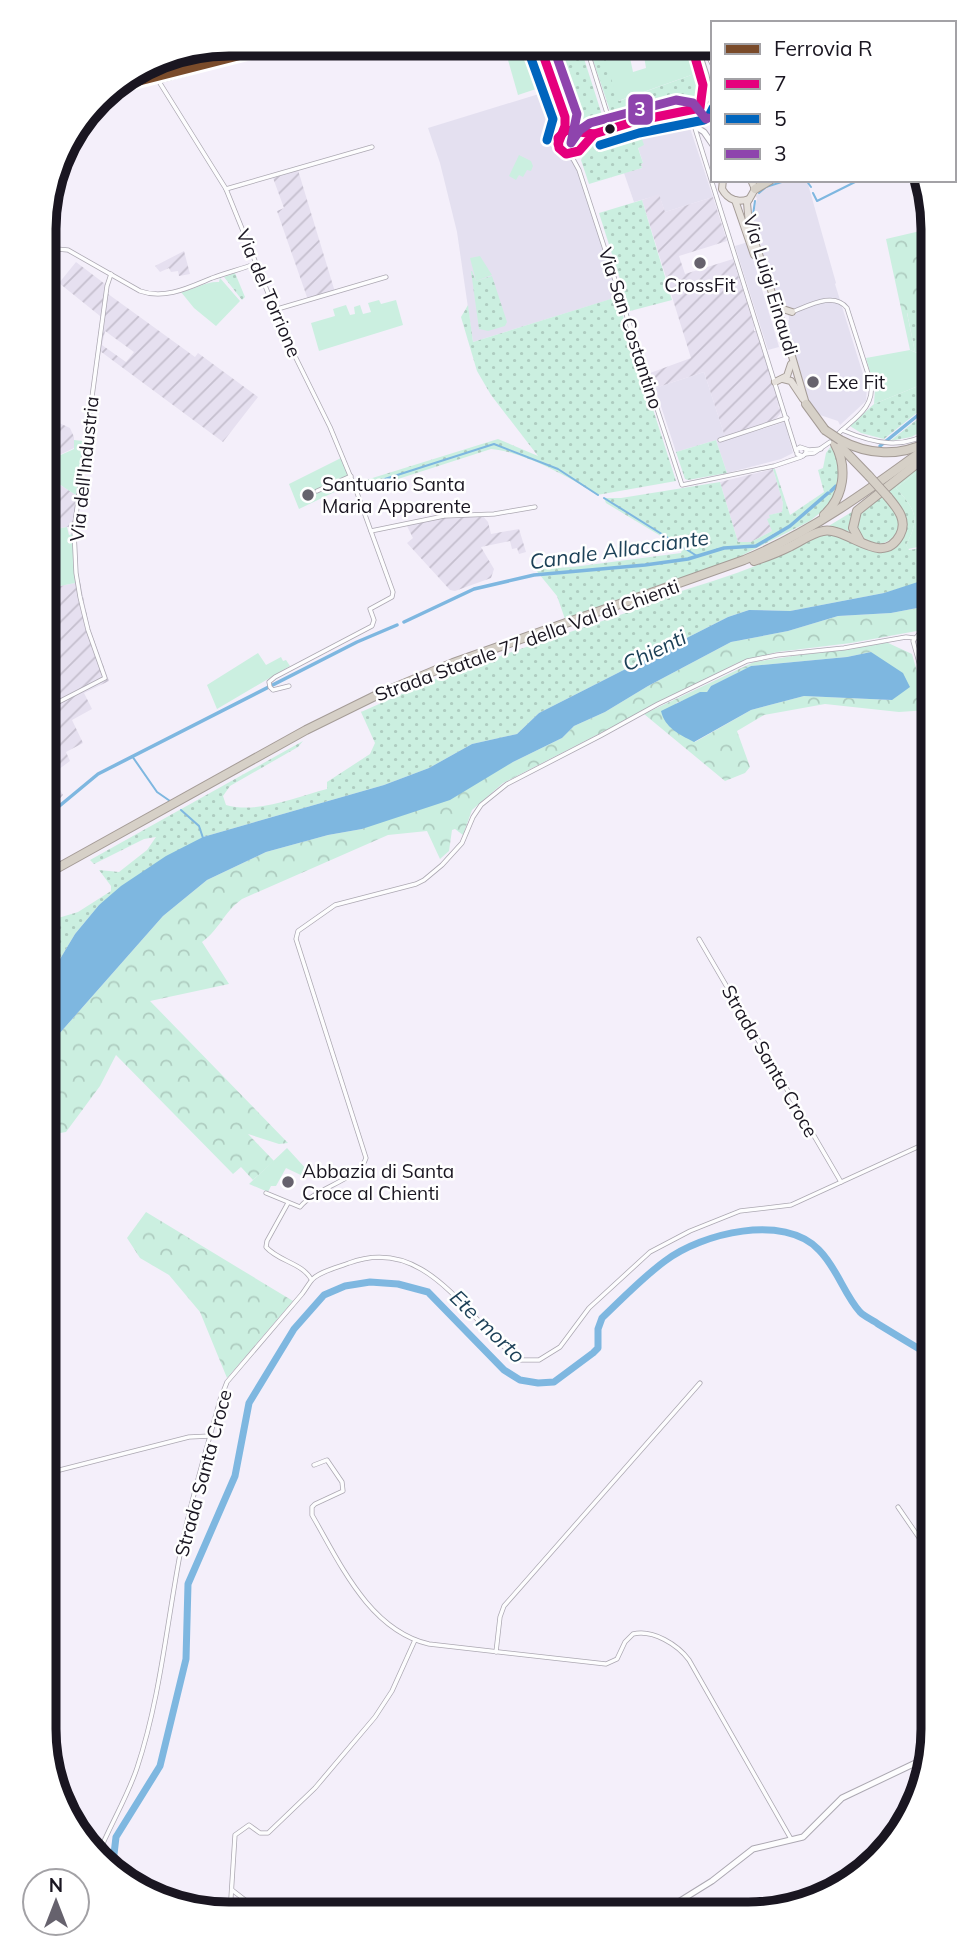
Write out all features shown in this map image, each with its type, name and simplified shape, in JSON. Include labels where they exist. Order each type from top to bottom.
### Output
[{"type":"highway","points":[[755,189],[767,182]]},
{"type":"highway","points":[[753,559],[771,556],[826,530],[842,532],[871,548],[883,548],[899,537],[903,525],[901,516],[888,497],[825,430],[804,402]]},
{"type":"highway","points":[[836,441],[860,449],[893,453],[921,445]]},
{"type":"highway","points":[[753,559],[814,522],[833,506],[843,477],[842,460],[836,441]]},
{"type":"highway","name":"Strada Statale 77 della Val di Chienti","points":[[753,559],[816,525],[921,450]]},
{"type":"highway","points":[[862,543],[853,528],[857,511],[921,457]]},
{"type":"highway","name":"Strada Statale 77 della Val di Chienti","points":[[56,871],[311,730],[379,699],[456,667],[753,559],[805,537],[835,519],[921,457]]},
{"type":"highway","name":"Strada Statale 77 della Val di Chienti","points":[[56,874],[69,865]]},
{"type":"main road","points":[[697,56],[704,97],[694,121],[711,142]]},
{"type":"main road","points":[[699,56],[711,99]]},
{"type":"main road","points":[[698,109],[711,108]]},
{"type":"main road","points":[[704,131],[711,130]]},
{"type":"main road","name":"Via Luigi Einaudi","points":[[722,182],[723,192],[735,200],[804,402]]},
{"type":"main road","name":"Via Luigi Einaudi","points":[[752,182],[755,189],[747,209],[748,224],[784,329],[804,402]]},
{"type":"main road","name":"Via Luigi Einaudi","points":[[735,200],[750,199]]},
{"type":"main road","points":[[772,298],[783,309],[792,312],[784,329]]},
{"type":"main road","points":[[775,382],[789,374],[791,364]]},
{"type":"main road","points":[[783,379],[791,382],[804,402]]},
{"type":"main road","points":[[678,1902],[712,1881],[753,1849],[808,1833],[835,1803],[851,1792],[918,1762]]},
{"type":"street","points":[[544,56],[565,117],[573,130],[580,133],[594,134],[698,109]]},
{"type":"street","points":[[589,56],[612,129]]},
{"type":"street","points":[[159,81],[214,66]]},
{"type":"street","points":[[706,75],[707,69],[711,66]]},
{"type":"street","name":"Via del Torrione","points":[[154,73],[226,189],[291,350],[330,427],[351,477],[393,596],[370,609],[374,620],[372,626],[269,682],[271,689],[289,686]]},
{"type":"street","points":[[685,111],[694,121],[711,179]]},
{"type":"street","name":"Via San Costantino","points":[[565,117],[558,145],[579,170],[682,485],[724,478],[790,460],[801,452]]},
{"type":"street","points":[[562,133],[573,130]]},
{"type":"street","points":[[580,133],[584,143],[594,134]]},
{"type":"street","points":[[700,144],[701,138],[711,143]]},
{"type":"street","name":"Via San Costantino","points":[[579,170],[580,152],[584,143]]},
{"type":"street","points":[[226,189],[372,147]]},
{"type":"street","points":[[569,155],[580,152]]},
{"type":"street","points":[[712,182],[793,439],[801,452],[821,449],[836,441],[842,430],[867,407],[872,396],[871,383],[842,302],[831,299],[792,312]]},
{"type":"street","points":[[56,249],[68,250],[140,291],[158,294],[196,286],[256,264]]},
{"type":"street","name":"Via dell'Industria","points":[[56,703],[105,678],[80,597],[74,530],[107,286],[111,274]]},
{"type":"street","points":[[274,310],[386,277]]},
{"type":"street","points":[[720,440],[787,418]]},
{"type":"street","points":[[842,430],[890,444],[921,437]]},
{"type":"street","points":[[317,491],[351,477]]},
{"type":"street","points":[[371,531],[444,516],[494,514],[534,507]]},
{"type":"street","points":[[266,1193],[300,1206],[307,1199],[360,1168],[366,1158],[299,950],[296,939],[298,931],[343,902],[408,887],[424,880],[442,865],[462,842],[481,805],[507,784],[738,665],[777,655],[914,638],[921,634]]},
{"type":"street","points":[[914,638],[921,671]]},
{"type":"street","name":"Strada Santa Croce","points":[[699,939],[841,1182]]},
{"type":"street","points":[[289,1202],[266,1247],[311,1279],[360,1259],[397,1257],[435,1277],[519,1360],[539,1360],[560,1347],[589,1308],[650,1252],[728,1214],[791,1205],[921,1145]]},
{"type":"street","name":"Strada Santa Croce","points":[[102,1846],[130,1791],[138,1765],[159,1679],[183,1544],[210,1436],[227,1382],[302,1294],[311,1279]]},
{"type":"street","points":[[496,1652],[504,1606],[700,1383]]},
{"type":"street","points":[[56,1471],[189,1437],[210,1436]]},
{"type":"street","points":[[314,1465],[327,1460],[342,1482],[343,1490],[314,1504],[312,1515],[361,1596],[390,1624],[415,1640],[429,1644],[606,1664],[617,1659],[628,1636],[639,1632],[678,1647],[689,1660],[791,1840]]},
{"type":"street","points":[[898,1507],[921,1541]]},
{"type":"street","points":[[231,1902],[235,1835],[249,1825],[260,1833],[268,1833],[315,1788],[375,1717],[392,1691],[415,1640]]},
{"type":"street","points":[[232,1890],[248,1902]]},
{"type":"shaded area","points":[[218,56],[247,56],[160,78],[158,74]]},
{"type":"shaded area","points":[[152,75],[154,79],[135,84],[142,79]]},
{"type":"shaded area","points":[[555,89],[565,117],[558,145],[576,163],[621,296],[473,342],[457,232],[440,163],[428,128]]},
{"type":"shaded area","points":[[682,115],[688,122],[713,197],[665,212],[659,195],[634,202],[624,173],[642,168],[638,147],[643,145],[637,125]]},
{"type":"shaded area","points":[[298,170],[335,292],[308,300],[277,211],[284,208],[273,178]]},
{"type":"shaded area","points":[[785,182],[808,184],[867,387],[866,401],[840,425],[838,421],[820,415],[809,402],[788,329],[789,317],[776,299],[753,219],[757,198],[755,196],[763,189]]},
{"type":"shaded area","points":[[659,194],[665,212],[713,197],[727,241],[679,256],[685,274],[733,259],[780,405],[780,414],[774,421],[725,437],[704,372],[655,388],[650,373],[691,358],[642,200]]},
{"type":"shaded area","points":[[748,242],[779,347],[768,350],[735,246]]},
{"type":"shaded area","points":[[184,251],[190,274],[179,276],[178,271],[171,272],[169,268],[160,272],[155,266]]},
{"type":"shaded area","points":[[76,262],[105,284],[104,291],[195,357],[198,353],[258,397],[223,442],[100,351],[105,320],[59,283]],"holes":[[[105,331],[134,352],[126,362],[102,345]]]},
{"type":"shaded area","points":[[704,372],[726,440],[785,422],[793,453],[781,459],[727,473],[716,440],[676,452],[655,388]]},
{"type":"shaded area","points":[[56,422],[70,428],[74,437],[74,448],[56,457]]},
{"type":"shaded area","points":[[773,469],[783,503],[782,512],[770,515],[772,531],[751,542],[738,542],[720,482]]},
{"type":"shaded area","points":[[56,482],[76,495],[73,526],[56,529]]},
{"type":"shaded area","points":[[482,515],[488,522],[491,534],[519,529],[526,552],[519,554],[517,548],[512,549],[510,541],[481,547],[494,569],[491,578],[455,591],[450,590],[407,543],[413,538],[406,524],[444,516]]},
{"type":"shaded area","points":[[80,582],[90,629],[109,681],[84,693],[92,709],[72,720],[83,743],[66,752],[70,761],[56,771],[56,587]]},
{"type":"shaded area","points":[[56,783],[63,795],[56,803]]},
{"type":"green space","points":[[536,56],[545,86],[518,95],[508,60]]},
{"type":"green space","points":[[555,56],[583,56],[602,115],[601,123],[586,127],[573,121],[569,108],[572,107]]},
{"type":"green space","points":[[604,56],[630,56],[633,72],[646,68],[644,56],[691,56],[697,73],[618,101]]},
{"type":"green space","points":[[606,59],[619,101],[697,73],[700,98],[693,107],[677,107],[616,122],[593,60]]},
{"type":"green space","points":[[637,124],[644,145],[638,148],[642,168],[589,184],[581,160],[590,141]]},
{"type":"green space","points":[[572,131],[582,138],[583,142],[576,152],[572,153],[562,146],[561,142],[568,132]]},
{"type":"green space","points":[[519,155],[531,161],[533,166],[531,171],[527,170],[523,177],[519,175],[516,180],[509,176]]},
{"type":"green space","points":[[642,200],[672,300],[630,311],[599,213]]},
{"type":"green space","points":[[921,231],[921,306],[907,313],[915,352],[910,350],[886,239]]},
{"type":"green space","points":[[480,256],[492,275],[476,281],[470,258]]},
{"type":"green space","points":[[471,271],[476,281],[492,276],[507,322],[505,326],[488,331],[479,329]]},
{"type":"green space","points":[[235,273],[245,297],[242,300],[224,277]]},
{"type":"green space","points":[[220,278],[240,301],[216,326],[194,308],[181,292],[219,282]]},
{"type":"green space","points":[[617,297],[676,481],[597,495],[531,460],[491,449],[370,488],[366,480],[498,439],[538,456],[491,395],[477,371],[461,317],[468,305],[473,342]]},
{"type":"green space","points":[[379,300],[381,304],[396,300],[403,325],[319,351],[311,323],[335,316],[333,309],[346,305],[350,315],[355,314],[354,307],[360,305],[363,314],[371,312],[368,303]]},
{"type":"green space","points":[[921,306],[921,354],[915,352],[907,312]]},
{"type":"green space","points":[[910,350],[921,354],[921,385],[874,404],[875,389],[866,358]]},
{"type":"green space","points":[[921,385],[921,410],[884,439],[861,433],[850,426],[874,404]]},
{"type":"green space","points":[[921,416],[921,432],[890,441]]},
{"type":"green space","points":[[74,440],[83,441],[76,495],[56,481],[56,457],[74,449]]},
{"type":"green space","points":[[716,440],[727,473],[685,479],[676,452]]},
{"type":"green space","points":[[831,446],[838,459],[839,480],[835,496],[826,508],[810,521],[733,560],[565,619],[557,596],[535,569],[573,567],[681,553],[679,547],[606,503],[604,498],[621,498],[720,482],[738,542],[751,542],[772,531],[767,519],[770,518],[769,515],[782,512],[783,503],[773,469],[790,515],[824,492],[818,470],[823,468],[826,453]]},
{"type":"green space","points":[[343,457],[353,483],[299,509],[289,484]]},
{"type":"green space","points":[[921,465],[921,469],[896,488],[914,514],[911,536],[906,545],[909,550],[921,548],[921,582],[884,593],[790,611],[749,610],[728,617],[539,713],[517,734],[472,744],[429,768],[384,785],[203,837],[99,905],[75,934],[56,966],[56,919],[78,912],[111,891],[111,886],[99,870],[119,872],[147,850],[156,837],[144,839],[94,864],[90,860],[303,741],[298,747],[230,786],[223,796],[226,805],[264,806],[327,789],[327,782],[370,754],[375,743],[361,712],[442,676],[742,571],[821,535],[837,535],[871,551],[888,551],[903,538],[906,523],[901,509],[886,490]]},
{"type":"green space","points":[[921,469],[921,546],[908,549],[906,545],[911,536],[914,514],[896,488]]},
{"type":"green space","points":[[880,495],[897,514],[899,527],[895,536],[887,541],[870,543],[862,538],[857,528],[857,513]]},
{"type":"green space","points":[[855,510],[850,532],[827,527]]},
{"type":"green space","points":[[67,527],[69,535],[72,534],[75,583],[56,587],[56,529]]},
{"type":"green space","points":[[921,607],[921,630],[851,643],[777,652],[737,663],[503,783],[472,810],[463,835],[455,829],[452,830],[449,851],[440,859],[427,831],[388,835],[236,904],[202,942],[229,984],[150,1001],[288,1143],[279,1144],[248,1134],[274,1161],[253,1180],[241,1167],[233,1174],[116,1055],[100,1086],[66,1132],[56,1131],[56,1037],[163,916],[207,880],[266,852],[362,829],[513,762],[562,738],[574,726],[605,712],[731,642],[788,631],[838,616],[891,613]]},
{"type":"green space","points":[[921,639],[921,658],[917,644]]},
{"type":"green space","points":[[886,642],[912,654],[921,686],[921,710],[899,712],[825,704],[764,715],[737,731],[750,767],[745,773],[725,781],[644,714],[754,662]],"holes":[[[871,652],[892,700],[804,696],[751,710],[695,742],[676,703],[707,692],[711,686],[751,666],[847,657]]]},
{"type":"green space","points":[[258,653],[266,665],[281,657],[290,666],[217,709],[207,685]]},
{"type":"green space","points":[[287,1148],[309,1172],[305,1177],[286,1168],[276,1186],[271,1186],[268,1192],[249,1184]]},
{"type":"green space","points":[[146,1212],[293,1301],[227,1378],[200,1312],[169,1275],[140,1258],[127,1238]]},
{"type":"water","points":[[921,581],[921,607],[891,613],[838,616],[788,631],[731,642],[605,712],[574,726],[562,738],[513,762],[450,800],[362,829],[266,852],[207,880],[163,916],[56,1037],[56,966],[75,934],[99,905],[121,886],[166,856],[203,837],[384,785],[429,768],[472,744],[517,734],[539,713],[728,617],[749,610],[790,611],[884,593]]},
{"type":"water","points":[[871,652],[903,673],[910,687],[892,700],[804,696],[751,710],[694,742],[669,726],[661,711],[700,692],[707,692],[711,686],[751,666],[847,657]]},
{"type":"waterway","points":[[759,193],[766,187],[782,182]]},
{"type":"waterway","points":[[807,182],[811,187]]},
{"type":"waterway","points":[[813,193],[817,201],[855,182]]},
{"type":"waterway","points":[[753,215],[755,201]]},
{"type":"waterway","name":"Canale Allacciante","points":[[880,446],[921,413]]},
{"type":"waterway","points":[[363,486],[494,444],[558,469],[598,495]]},
{"type":"waterway","name":"Canale Allacciante","points":[[831,491],[836,486]]},
{"type":"waterway","name":"Canale Allacciante","points":[[404,622],[474,589],[534,575],[645,565],[688,559],[724,548],[756,546],[790,526],[828,493]]},
{"type":"waterway","points":[[604,498],[697,556]]},
{"type":"waterway","name":"Canale Allacciante","points":[[56,809],[98,774],[357,642],[397,625]]},
{"type":"waterway","points":[[132,756],[157,792],[170,801]]},
{"type":"waterway","points":[[181,810],[199,826],[203,838]]},
{"type":"waterway","name":"Ete morto","points":[[114,1858],[116,1837],[160,1766],[186,1659],[188,1584],[235,1476],[249,1403],[294,1329],[324,1295],[345,1286],[370,1282],[398,1284],[428,1292],[504,1370],[520,1380],[554,1382],[598,1348],[598,1329],[602,1318],[665,1261],[700,1242],[721,1235],[765,1230],[785,1232],[804,1239],[819,1250],[860,1312],[921,1350]]},
{"type":"rail line","name":"R","points":[[140,80],[236,56]]},
{"type":"transit line","name":"5","points":[[530,56],[553,119],[547,140]]},
{"type":"transit line","name":"7","points":[[544,56],[565,117],[565,126],[558,144]]},
{"type":"transit line","name":"3","points":[[557,56],[577,114],[571,143],[580,130],[590,123],[676,100],[693,103],[706,119],[708,118]]},
{"type":"transit line","name":"7","points":[[594,134],[636,121],[700,108],[703,85],[695,56]]},
{"type":"transit line","name":"5","points":[[600,145],[639,133],[704,120],[711,112]]},
{"type":"transit line","name":"7","points":[[566,130],[594,134],[579,151],[566,154],[559,148],[558,138],[566,130]]},
{"type":"place","name":"CrossFit","points":[[700,263]]},
{"type":"place","name":"Exe Fit","points":[[813,382]]},
{"type":"place","name":"Santuario Santa Maria Apparente","points":[[308,495]]},
{"type":"place","name":"Abbazia di Santa Croce al Chienti","points":[[288,1182]]},
{"type":"water label","name":"Chienti","points":[[654,650]]}]
